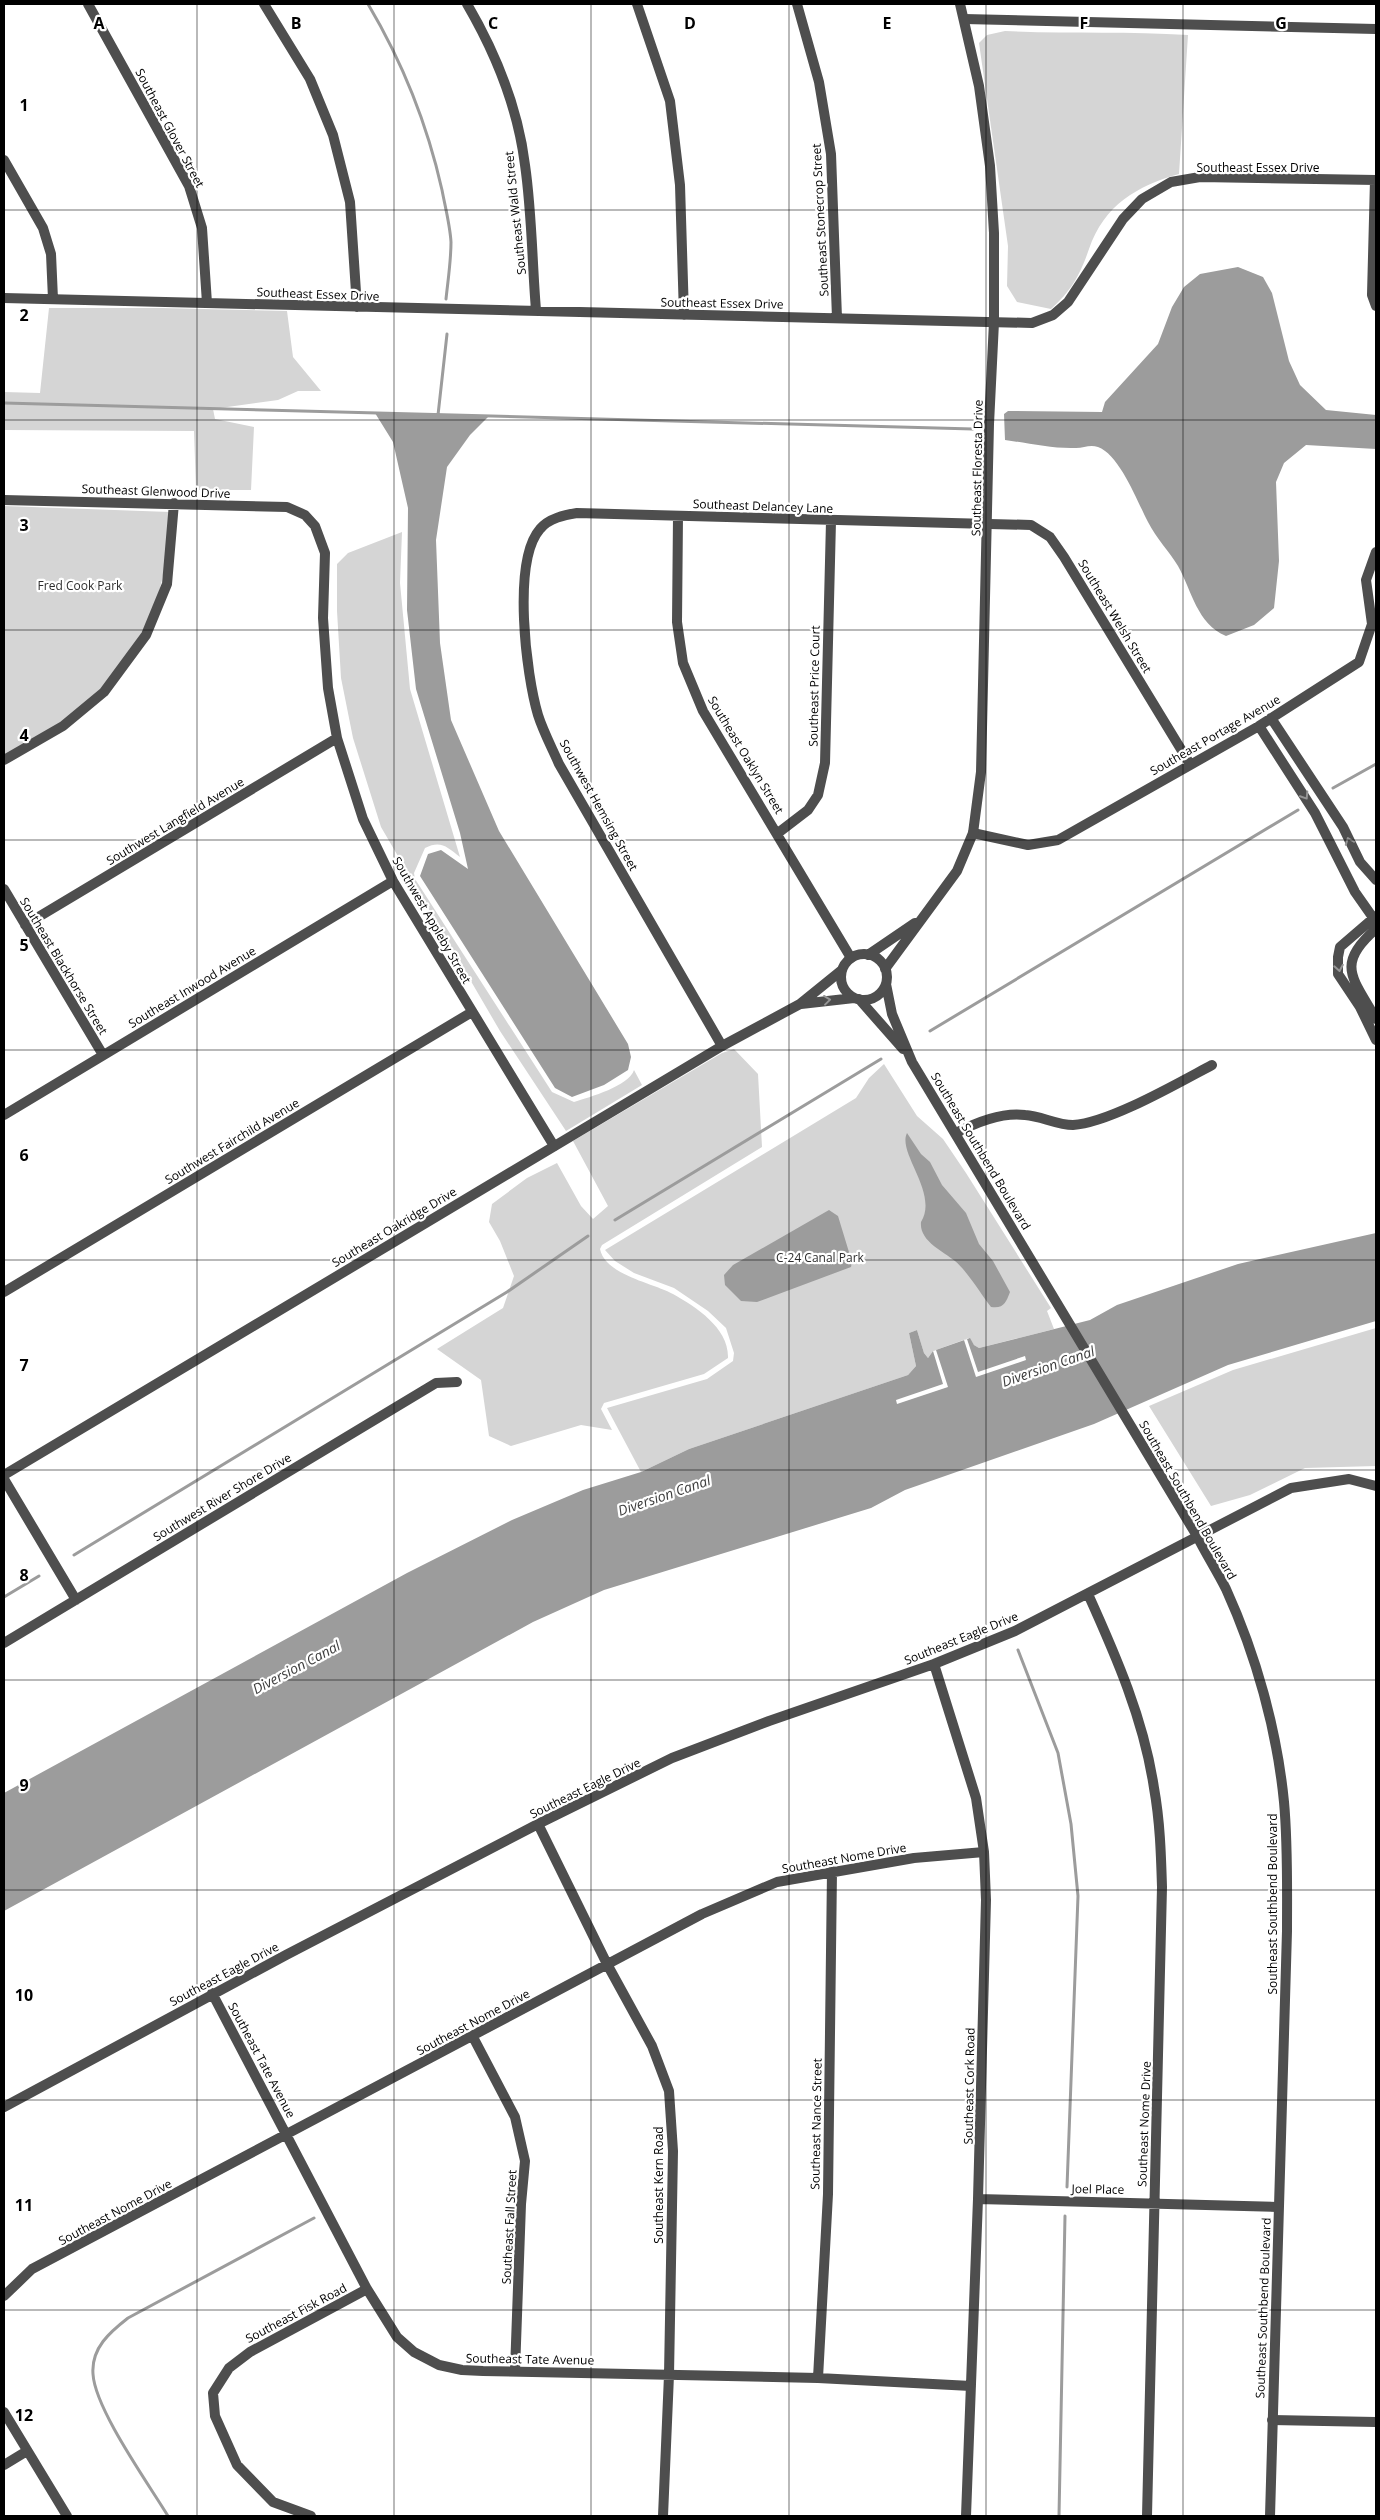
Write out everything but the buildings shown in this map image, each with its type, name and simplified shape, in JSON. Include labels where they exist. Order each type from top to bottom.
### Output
[{"type":"street","name":"Southeast Glover Street","points":[[88,4],[189,186],[202,228],[207,303]]},
{"type":"street","points":[[264,4],[310,79],[333,135],[350,202],[357,308]]},
{"type":"street","name":"Southeast Wald Street","points":[[467,4],[482,30],[512,106],[525,164],[536,310]]},
{"type":"street","points":[[637,4],[670,101],[680,185],[684,315]]},
{"type":"street","name":"Southeast Stonecrop Street","points":[[797,4],[819,82],[831,154],[838,318]]},
{"type":"street","name":"Southeast Floresta Drive","points":[[885,969],[957,871],[973,833],[981,772],[989,424],[994,322],[994,233],[990,166],[979,86],[960,4]]},
{"type":"street","points":[[964,19],[1376,29]]},
{"type":"street","points":[[4,160],[43,228],[51,254],[53,299]]},
{"type":"street","name":"Southeast Essex Drive","points":[[4,298],[1032,323],[1053,315],[1068,302],[1123,219],[1142,199],[1171,182],[1200,177],[1375,180]]},
{"type":"street","points":[[1375,180],[1372,295],[1376,306]]},
{"type":"street","name":"Southeast Glenwood Drive","points":[[4,500],[287,507],[305,515]]},
{"type":"street","points":[[4,760],[63,726],[104,692],[146,635],[167,584],[174,503]]},
{"type":"street","name":"Southeast Delancey Lane","points":[[540,528],[560,516],[578,513],[831,521],[988,523]]},
{"type":"street","name":"Southwest Appleby Street","points":[[305,515],[315,526],[325,553],[323,618],[328,688],[337,738],[363,819],[393,881],[554,1146]]},
{"type":"street","name":"Southeast Oaklyn Street","points":[[678,516],[676,622],[682,663],[703,711],[778,833],[851,958]]},
{"type":"street","name":"Southeast Price Court","points":[[778,833],[808,810],[818,795],[825,763],[831,521]]},
{"type":"street","name":"Southeast Welsh Street","points":[[988,523],[1031,525],[1050,537],[1190,764]]},
{"type":"street","name":"Southwest Hemsing Street","points":[[540,528],[529,546],[524,576],[524,616],[530,675],[538,715],[559,764],[722,1046]]},
{"type":"street","name":"Southeast Portage Avenue","points":[[973,833],[1028,845],[1058,840],[1259,726],[1359,662],[1372,624],[1366,580],[1376,552]]},
{"type":"street","points":[[1271,718],[1343,827],[1360,862],[1376,880]]},
{"type":"street","points":[[1259,726],[1316,813],[1355,892],[1376,921]]},
{"type":"street","name":"Southwest Langfield Avenue","points":[[25,925],[337,738]]},
{"type":"street","points":[[1288,771],[1300,763]]},
{"type":"street","name":"Southeast Inwood Avenue","points":[[4,1114],[393,881]]},
{"type":"street","name":"Southeast Blackhorse Street","points":[[4,889],[103,1055]]},
{"type":"street","name":"Southeast Floresta Drive","points":[[868,955],[920,920]]},
{"type":"street","points":[[1373,1020],[1338,974],[1338,957],[1340,947],[1376,921]]},
{"type":"street","points":[[1376,921],[1351,957],[1350,966],[1373,1020],[1376,1040]]},
{"type":"street","points":[[868,955],[881,962],[885,969],[886,984],[883,990],[873,998],[857,999],[844,989],[842,970],[851,958],[868,955]]},
{"type":"street","name":"Southeast Oakridge Drive","points":[[4,1477],[722,1046],[800,1004],[842,970]]},
{"type":"street","name":"Southeast Southbend Boulevard","points":[[886,984],[892,1014],[910,1057],[1197,1536],[1226,1589],[1264,1696],[1276,1749],[1284,1800],[1287,1848],[1287,1931],[1270,2516]]},
{"type":"street","name":"Southeast Oakridge Drive","points":[[800,1004],[857,999]]},
{"type":"street","name":"Southeast Southbend Boulevard","points":[[857,999],[910,1057]]},
{"type":"street","name":"Southwest Fairchild Avenue","points":[[4,1292],[472,1012]]},
{"type":"street","points":[[956,1133],[967,1127],[1006,1116],[1024,1114],[1072,1125],[1098,1121],[1212,1065]]},
{"type":"street","name":"Southwest River Shore Drive","points":[[4,1643],[436,1383],[457,1382]]},
{"type":"street","points":[[4,1477],[76,1600]]},
{"type":"street","name":"Southeast Eagle Drive","points":[[4,2107],[212,1994],[538,1824],[672,1758],[934,1664],[1015,1631],[1291,1488],[1349,1479],[1376,1486]]},
{"type":"street","name":"Southeast Nome Drive","points":[[1088,1594],[1120,1665],[1141,1731],[1154,1787],[1160,1837],[1162,1897],[1147,2516]]},
{"type":"street","name":"Southeast Cork Road","points":[[934,1664],[976,1798],[984,1852],[986,1900],[978,2200],[966,2516]]},
{"type":"street","name":"Southeast Kern Road","points":[[538,1824],[607,1964],[652,2046],[669,2091],[673,2151],[669,2375],[663,2516]]},
{"type":"street","name":"Southeast Nome Drive","points":[[4,2296],[32,2269],[702,1914],[777,1882],[914,1858],[984,1852]]},
{"type":"street","name":"Southeast Nance Street","points":[[818,2378],[828,2194],[832,1871]]},
{"type":"street","name":"Southeast Tate Avenue","points":[[212,1994],[288,2134],[367,2289],[397,2337],[414,2352],[439,2365],[462,2370],[818,2378],[971,2386]]},
{"type":"street","name":"Southeast Fall Street","points":[[473,2037],[515,2116],[525,2162],[521,2204],[515,2371]]},
{"type":"street","name":"Joel Place","points":[[978,2200],[1154,2203],[1278,2208]]},
{"type":"street","name":"Southeast Fisk Road","points":[[311,2516],[273,2502],[237,2465],[215,2416],[213,2393],[229,2368],[250,2352],[367,2289]]},
{"type":"street","points":[[4,2412],[67,2516]]},
{"type":"street","points":[[1272,2420],[1376,2422]]},
{"type":"street","points":[[4,2465],[27,2450]]},
{"type":"green space","points":[[1005,31],[1188,35],[1179,174],[1136,191],[1113,209],[1103,220],[1095,234],[1074,282],[1065,295],[1051,309],[1017,302],[1007,286],[1008,246],[979,43],[987,35]]},
{"type":"green space","points":[[49,308],[287,311],[293,357],[321,391],[298,391],[278,400],[213,409],[215,419],[254,427],[251,490],[196,490],[194,431],[4,430],[4,392],[40,393]]},
{"type":"green space","name":"Fred Cook Park","points":[[4,506],[170,512],[160,588],[145,627],[122,664],[93,697],[77,711],[4,756]]},
{"type":"green space","points":[[402,532],[400,583],[410,689],[460,857],[444,846],[435,845],[425,848],[414,873],[415,879],[552,1092],[574,1102],[617,1086],[631,1076],[634,1070],[642,1085],[566,1131],[500,1031],[381,827],[353,738],[341,678],[337,611],[337,564],[348,553]]},
{"type":"green space","points":[[734,1049],[758,1074],[762,1147],[602,1245],[600,1249],[604,1258],[620,1272],[673,1294],[701,1312],[723,1337],[727,1347],[728,1358],[704,1374],[604,1403],[601,1409],[612,1430],[581,1425],[511,1446],[489,1436],[481,1380],[437,1349],[503,1308],[514,1276],[500,1241],[489,1222],[492,1204],[527,1178],[557,1163],[581,1206],[593,1219],[608,1206],[573,1141],[722,1053]]},
{"type":"green space","name":"C-24 Canal Park","points":[[884,1064],[917,1116],[943,1139],[966,1173],[1051,1308],[1047,1311],[1054,1329],[979,1348],[969,1338],[933,1351],[928,1358],[924,1353],[917,1330],[909,1333],[916,1366],[908,1375],[689,1449],[641,1472],[607,1408],[707,1379],[733,1361],[734,1353],[726,1328],[708,1311],[674,1288],[634,1273],[615,1261],[605,1250],[856,1098],[869,1078]]},
{"type":"green space","points":[[1376,1328],[1376,1466],[1305,1468],[1250,1495],[1211,1506],[1149,1406],[1233,1370]]},
{"type":"water","points":[[1238,267],[1263,277],[1272,293],[1289,361],[1300,385],[1326,410],[1376,415],[1376,449],[1306,445],[1284,463],[1276,482],[1279,561],[1274,608],[1254,625],[1226,636],[1208,624],[1196,606],[1178,566],[1151,528],[1134,492],[1114,459],[1095,446],[1058,448],[1005,440],[1004,414],[1008,411],[1102,412],[1105,402],[1158,344],[1172,307],[1184,287],[1200,274]]},
{"type":"water","points":[[375,413],[489,416],[470,435],[447,467],[436,540],[440,643],[451,720],[499,831],[628,1044],[631,1057],[628,1070],[604,1085],[572,1097],[555,1088],[420,876],[428,854],[441,850],[468,869],[460,833],[416,689],[407,610],[408,508],[393,442]]},
{"type":"water","points":[[907,1133],[921,1154],[930,1162],[942,1185],[966,1213],[979,1244],[993,1261],[1010,1292],[1002,1306],[991,1307],[960,1265],[933,1245],[924,1235],[921,1229],[921,1222],[925,1211],[925,1199],[905,1141]]},
{"type":"water","points":[[829,1210],[838,1216],[852,1262],[851,1267],[757,1302],[741,1301],[725,1285],[724,1275],[733,1265]]},
{"type":"water","name":"Diversion Canal","points":[[1376,1233],[1376,1321],[1228,1365],[1094,1424],[905,1490],[871,1508],[604,1590],[533,1622],[4,1911],[4,1793],[407,1573],[512,1520],[583,1490],[641,1472],[689,1449],[908,1375],[916,1366],[909,1333],[917,1330],[924,1353],[928,1358],[933,1351],[970,1338],[974,1345],[979,1348],[1090,1320],[1117,1305],[1238,1264]]},
{"type":"pier","points":[[967,1339],[978,1372],[1025,1356],[1026,1360],[976,1377],[964,1340]]},
{"type":"pier","points":[[936,1350],[948,1387],[897,1404],[896,1400],[943,1384],[933,1351]]},
{"type":"waterway","points":[[368,4],[403,71],[421,117],[436,165],[450,229],[451,242],[446,299]]},
{"type":"waterway","points":[[438,415],[447,334]]},
{"type":"waterway","points":[[4,403],[973,429]]},
{"type":"waterway","points":[[1333,788],[1376,764]]},
{"type":"waterway","points":[[930,1031],[1298,810]]},
{"type":"waterway","points":[[615,1220],[881,1059]]},
{"type":"waterway","points":[[74,1555],[507,1292],[588,1236]]},
{"type":"waterway","points":[[4,1597],[39,1576]]},
{"type":"waterway","points":[[1018,1650],[1058,1753],[1071,1824],[1078,1896],[1067,2187]]},
{"type":"waterway","points":[[1059,2516],[1065,2216]]},
{"type":"waterway","points":[[168,2516],[112,2426],[103,2406],[96,2389],[93,2374],[93,2365],[98,2349],[108,2335],[128,2318],[314,2218]]}]
